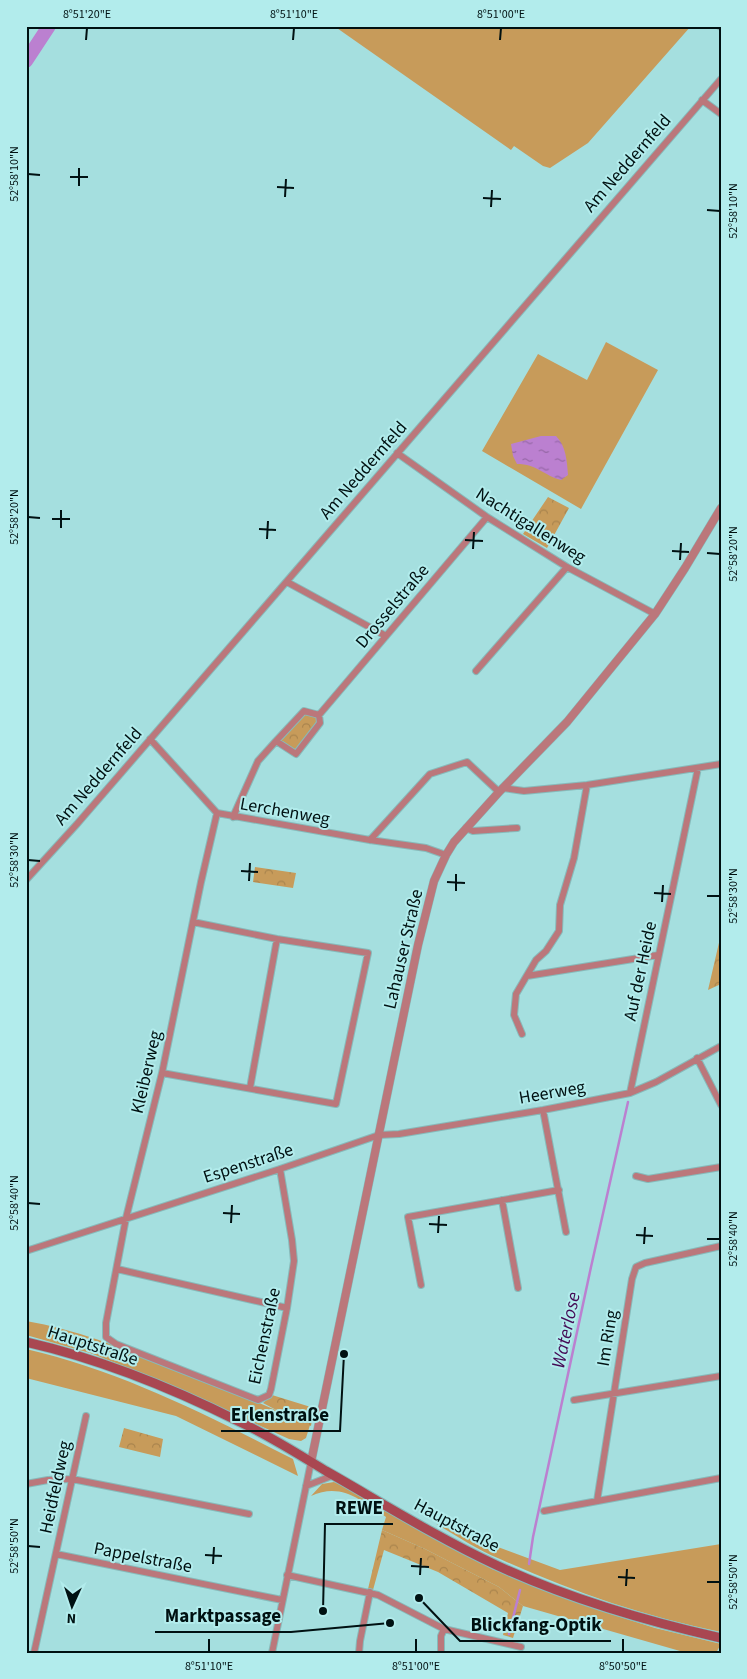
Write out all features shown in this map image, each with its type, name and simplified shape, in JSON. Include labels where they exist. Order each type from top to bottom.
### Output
[{"type":"main road","name":"Hauptstraße","points":[[26,1342],[81,1357],[132,1374],[241,1422],[428,1529],[496,1565],[598,1604],[657,1622],[721,1638]]},
{"type":"street","name":"Am Neddernfeld","points":[[26,880],[287,582],[721,79]]},
{"type":"street","points":[[702,100],[721,114]]},
{"type":"street","name":"Nachtigallenweg","points":[[397,453],[487,517],[567,567],[654,614]]},
{"type":"street","name":"Lahauser Straße","points":[[272,1653],[421,932],[434,881],[446,855],[466,828],[567,722],[654,614],[685,568],[721,508]]},
{"type":"street","name":"Drosselstraße","points":[[276,741],[296,754],[320,723],[320,715],[487,517]]},
{"type":"street","points":[[476,671],[567,567]]},
{"type":"street","points":[[287,582],[386,636]]},
{"type":"street","points":[[233,817],[258,761],[304,711],[320,715]]},
{"type":"street","name":"Lerchenweg","points":[[150,739],[217,813],[426,848],[446,855]]},
{"type":"street","points":[[370,840],[430,774],[467,762],[501,790],[524,791],[587,785],[721,764]]},
{"type":"street","name":"Auf der Heide","points":[[630,1093],[698,768]]},
{"type":"street","points":[[522,1034],[514,1015],[516,994],[536,960],[546,951],[559,931],[560,905],[574,858],[587,785]]},
{"type":"street","name":"Kleiberweg","points":[[106,1337],[106,1323],[126,1218],[162,1073],[217,813]]},
{"type":"street","points":[[466,828],[473,831],[517,828]]},
{"type":"street","points":[[162,1073],[336,1104],[368,954],[277,939],[193,922]]},
{"type":"street","points":[[250,1088],[277,939]]},
{"type":"street","points":[[527,976],[658,955]]},
{"type":"street","name":"Heerweg","points":[[379,1135],[406,1133],[630,1093],[656,1082],[721,1046]]},
{"type":"street","points":[[698,1058],[721,1105]]},
{"type":"street","points":[[543,1110],[566,1232]]},
{"type":"street","name":"Espenstraße","points":[[26,1251],[379,1135]]},
{"type":"street","points":[[636,1176],[648,1179],[721,1167]]},
{"type":"street","name":"Eichenstraße","points":[[106,1337],[116,1344],[258,1400],[269,1394],[272,1389],[294,1261],[280,1169]]},
{"type":"street","points":[[421,1285],[408,1217],[559,1190]]},
{"type":"street","points":[[502,1200],[518,1288]]},
{"type":"street","name":"Im Ring","points":[[596,1501],[632,1279],[636,1268],[645,1263],[721,1246]]},
{"type":"street","points":[[117,1269],[287,1308]]},
{"type":"street","points":[[574,1400],[721,1376]]},
{"type":"street","name":"Heidfeldweg","points":[[34,1653],[86,1416]]},
{"type":"street","points":[[306,1486],[334,1475]]},
{"type":"street","points":[[544,1511],[721,1478]]},
{"type":"street","points":[[26,1484],[48,1480],[72,1479],[249,1514]]},
{"type":"street","name":"Pappelstraße","points":[[56,1554],[282,1600]]},
{"type":"street","points":[[287,1575],[370,1592],[386,1598],[444,1629],[521,1647]]},
{"type":"street","points":[[359,1653],[370,1592]]},
{"type":"street","points":[[441,1653],[441,1636],[444,1629]]},
{"type":"green space","points":[[334,26],[691,26],[588,143],[550,168],[543,166],[514,146],[511,150]]},
{"type":"green space","points":[[606,342],[658,370],[581,509],[482,451],[538,354],[587,380]]},
{"type":"green space","points":[[548,497],[569,508],[547,548],[523,534]]},
{"type":"green space","points":[[305,712],[318,715],[319,723],[296,752],[278,740]]},
{"type":"green space","points":[[255,867],[296,873],[293,888],[253,882]]},
{"type":"green space","points":[[721,934],[721,984],[708,990]]},
{"type":"green space","points":[[26,1321],[62,1329],[133,1352],[257,1402],[310,1425],[306,1438],[301,1441],[289,1439],[159,1380],[90,1353],[26,1335]]},
{"type":"green space","points":[[26,1349],[96,1369],[196,1411],[293,1459],[298,1476],[176,1416],[26,1378]]},
{"type":"green space","points":[[272,1395],[314,1408],[311,1426],[297,1421],[263,1403]]},
{"type":"green space","points":[[124,1428],[163,1439],[160,1457],[119,1447]]},
{"type":"green space","points":[[334,1482],[492,1569],[598,1610],[655,1628],[721,1644],[716,1653],[687,1653],[523,1606],[499,1587],[425,1549],[382,1530],[386,1517],[351,1495],[332,1491],[311,1496],[322,1484]]},
{"type":"green space","points":[[436,1524],[560,1570],[721,1544],[721,1632],[636,1611],[553,1582],[492,1555]]},
{"type":"green space","points":[[382,1530],[425,1549],[499,1587],[523,1606],[513,1638],[503,1635],[508,1613],[438,1572],[384,1550],[373,1590],[368,1589]]},
{"type":"water","points":[[541,436],[556,436],[562,444],[568,475],[561,480],[530,466],[517,464],[513,456],[511,444]]},
{"type":"waterway","points":[[26,61],[49,26]]},
{"type":"waterway","name":"Waterlose","points":[[529,1564],[533,1537],[628,1102]]},
{"type":"waterway","name":"Waterlose","points":[[509,1634],[520,1590]]},
{"type":"place","name":"Erlenstraße","points":[[344,1354]]},
{"type":"place","name":"Blickfang-Optik","points":[[419,1598]]},
{"type":"place","name":"REWE","points":[[323,1611]]},
{"type":"place","name":"Marktpassage","points":[[390,1623]]}]
